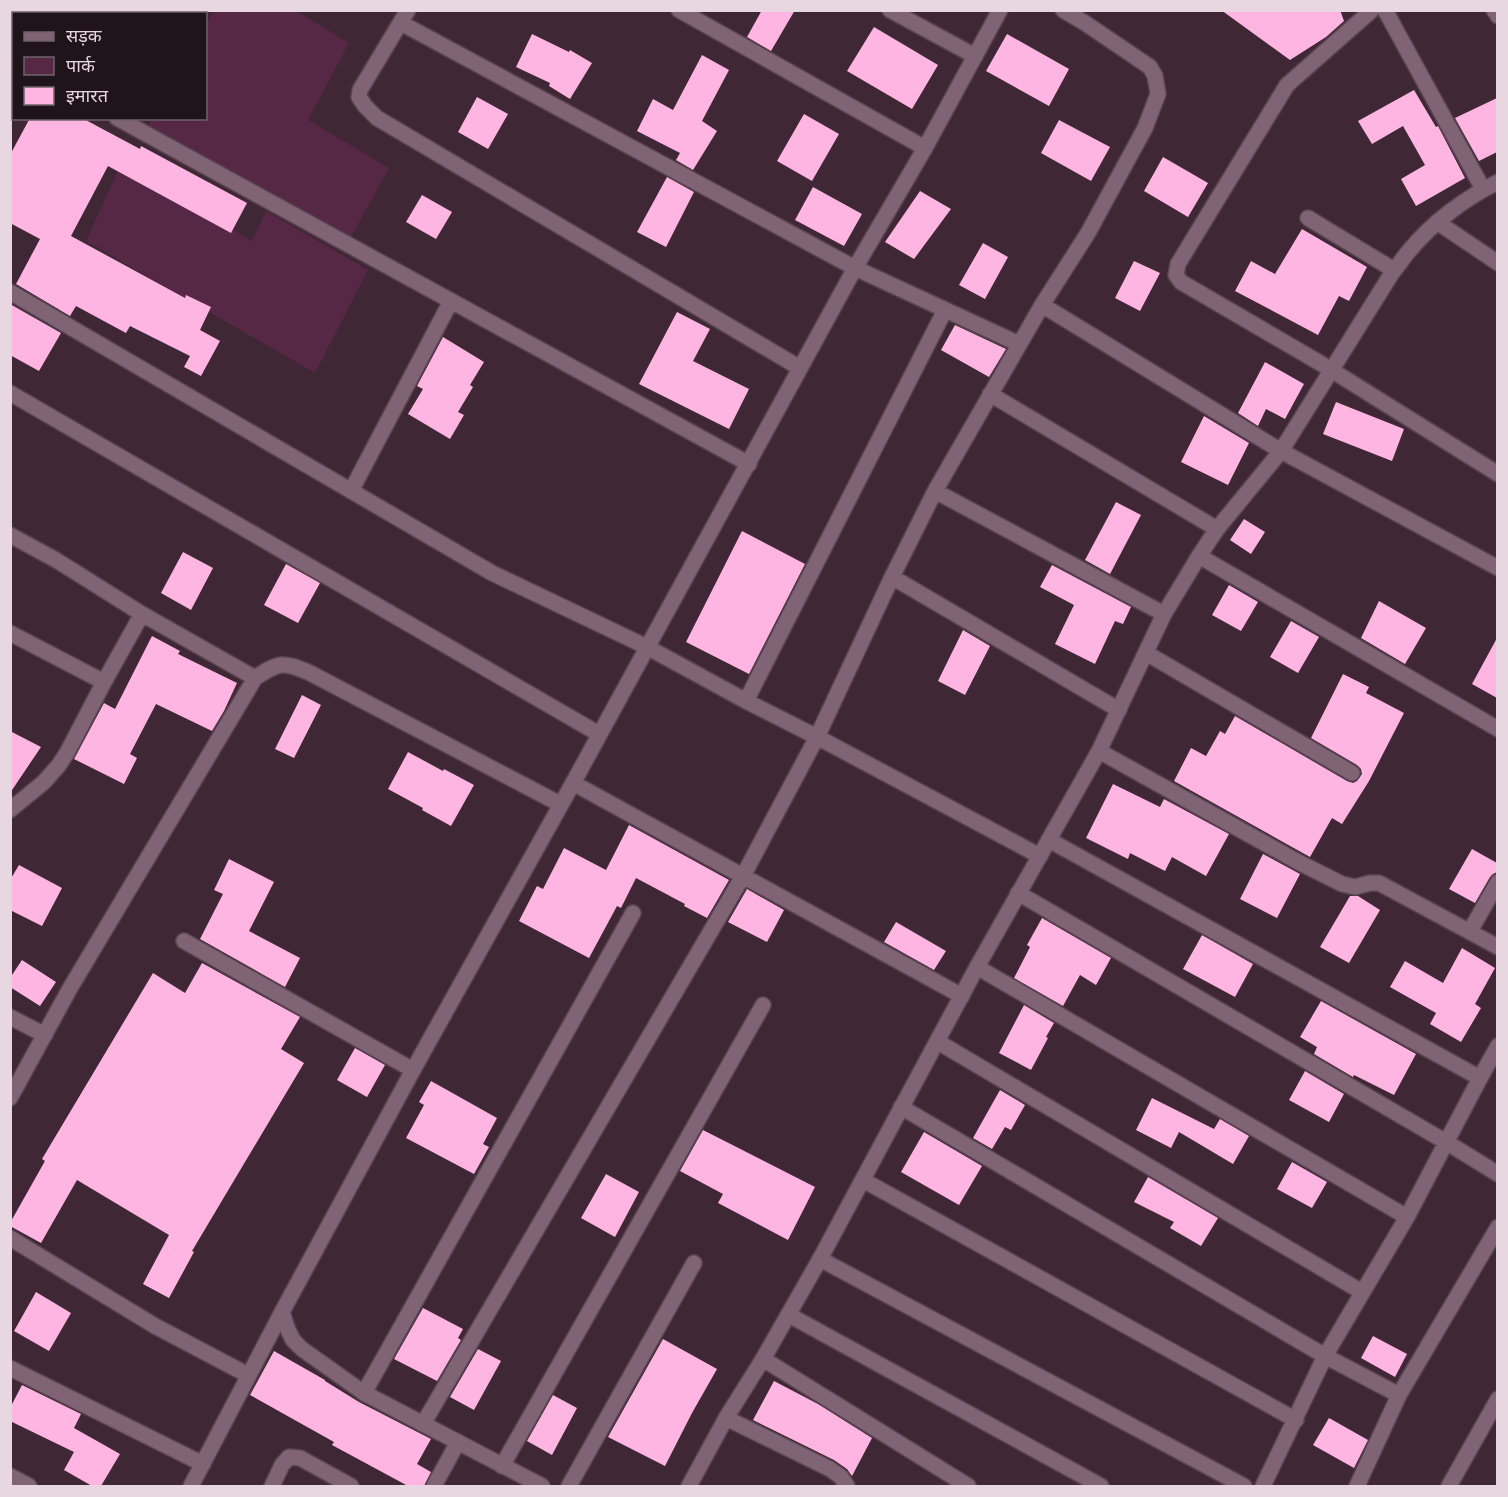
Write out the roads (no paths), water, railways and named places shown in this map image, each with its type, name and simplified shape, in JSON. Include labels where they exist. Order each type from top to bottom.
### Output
[{"type":"street","points":[[679,10],[925,148]]},
{"type":"street","points":[[890,10],[975,56]]},
{"type":"street","points":[[191,1486],[248,1375],[413,1070],[855,268],[925,148],[1000,10]]},
{"type":"street","points":[[423,1424],[743,876],[817,737],[891,577],[935,491],[1042,305],[1088,233],[1145,128],[1158,94],[1155,76],[1150,67],[1085,22],[1063,10]]},
{"type":"street","points":[[1372,10],[1287,85],[1178,264],[1176,275],[1181,282],[1332,370],[1497,474]]},
{"type":"street","points":[[1385,10],[1483,189]]},
{"type":"street","points":[[1494,10],[1497,16]]},
{"type":"street","points":[[800,368],[376,118],[364,106],[359,97],[360,90],[405,17],[855,268],[1019,344]]},
{"type":"street","points":[[121,120],[749,464]]},
{"type":"street","points":[[689,1486],[726,1418],[789,1315],[977,967],[1099,751],[1164,614],[1199,556],[1217,529],[1281,451],[1394,270],[1437,222],[1483,189],[1497,182]]},
{"type":"street","points":[[1308,218],[1394,270]]},
{"type":"street","points":[[1437,222],[1497,263]]},
{"type":"street","points":[[10,292],[492,573],[647,647],[1040,856]]},
{"type":"street","points":[[351,491],[451,301]]},
{"type":"street","points":[[1042,305],[1281,451],[1497,568]]},
{"type":"street","points":[[746,701],[945,310]]},
{"type":"street","points":[[10,393],[599,734]]},
{"type":"street","points":[[990,394],[1217,529]]},
{"type":"street","points":[[935,491],[1164,614]]},
{"type":"street","points":[[10,535],[255,678]]},
{"type":"street","points":[[1199,556],[1497,729]]},
{"type":"street","points":[[891,577],[1119,710]]},
{"type":"street","points":[[10,810],[44,782],[59,765],[142,614]]},
{"type":"street","points":[[10,633],[104,682]]},
{"type":"street","points":[[1146,653],[1352,773]]},
{"type":"street","points":[[10,1098],[69,990],[255,678],[273,666],[286,664],[301,669],[560,804]]},
{"type":"street","points":[[1099,751],[1342,885],[1355,887],[1379,883],[1497,947]]},
{"type":"street","points":[[573,783],[962,996]]},
{"type":"street","points":[[1049,840],[1480,1078]]},
{"type":"street","points":[[1470,931],[1497,882]]},
{"type":"street","points":[[1018,893],[1497,1174]]},
{"type":"street","points":[[364,1393],[633,913]]},
{"type":"street","points":[[184,941],[413,1070]]},
{"type":"street","points":[[977,967],[1407,1217]]},
{"type":"street","points":[[502,1466],[764,1005]]},
{"type":"street","points":[[10,1017],[45,1035]]},
{"type":"street","points":[[938,1042],[1362,1292]]},
{"type":"street","points":[[1263,1486],[1325,1356],[1407,1217],[1497,1046]]},
{"type":"street","points":[[901,1107],[1325,1356],[1399,1395]]},
{"type":"street","points":[[862,1180],[1296,1419]]},
{"type":"street","points":[[1357,1486],[1399,1395],[1497,1227]]},
{"type":"street","points":[[10,1238],[155,1326],[248,1375]]},
{"type":"street","points":[[820,1259],[1244,1486]]},
{"type":"street","points":[[569,1486],[694,1263]]},
{"type":"street","points":[[282,1312],[293,1340],[302,1349],[364,1393],[542,1486]]},
{"type":"street","points":[[789,1315],[1101,1486]]},
{"type":"street","points":[[763,1359],[968,1486]]},
{"type":"street","points":[[10,1368],[203,1464]]},
{"type":"street","points":[[1449,1486],[1497,1399]]},
{"type":"street","points":[[726,1418],[830,1469],[841,1477],[847,1486]]},
{"type":"street","points":[[434,1486],[458,1442]]},
{"type":"street","points":[[272,1486],[282,1465],[289,1457],[300,1458],[351,1486]]},
{"type":"street","points":[[10,1476],[29,1486]]}]
